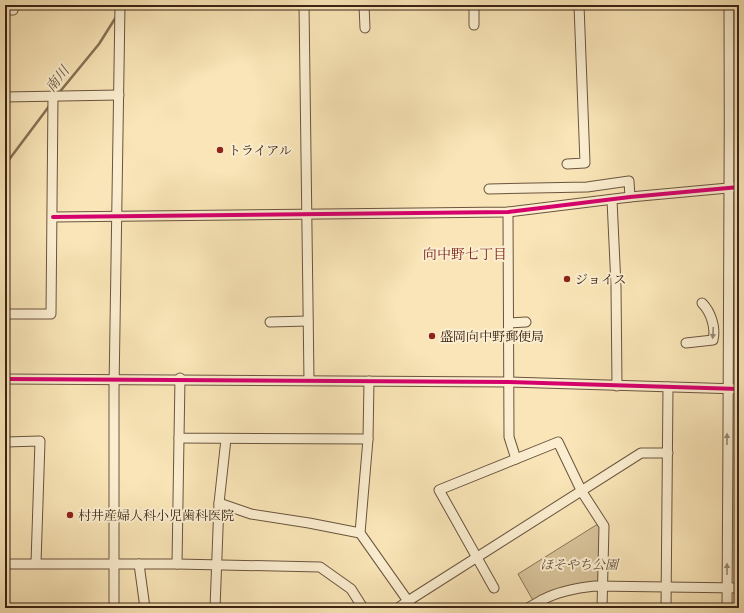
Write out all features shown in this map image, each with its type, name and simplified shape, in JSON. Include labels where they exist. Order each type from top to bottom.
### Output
[{"type":"street","points":[[5,10],[13,10],[15,5]]},
{"type":"street","points":[[114,608],[114,380],[120,5]]},
{"type":"street","points":[[304,5],[309,380]]},
{"type":"street","points":[[364,5],[365,28]]},
{"type":"street","points":[[474,5],[474,25]]},
{"type":"street","points":[[567,164],[584,163],[579,5]]},
{"type":"street","points":[[727,608],[727,388],[735,188],[729,5]]},
{"type":"street","points":[[5,97],[119,95]]},
{"type":"street","points":[[5,314],[51,314],[53,96]]},
{"type":"street","points":[[489,189],[587,187],[628,180],[630,198]]},
{"type":"street","points":[[53,217],[117,218],[508,212],[735,188]]},
{"type":"street","points":[[612,200],[616,286],[617,386]]},
{"type":"street","points":[[508,212],[509,436],[516,459]]},
{"type":"street","points":[[686,343],[712,340],[713,327],[709,310],[702,303]]},
{"type":"street","points":[[270,322],[308,321]]},
{"type":"street","points":[[509,322],[526,322]]},
{"type":"street","points":[[5,379],[114,380],[180,378],[509,382],[739,389]]},
{"type":"street","points":[[177,564],[180,378]]},
{"type":"street","points":[[369,381],[368,438],[360,533],[408,602]]},
{"type":"street","points":[[666,608],[668,387]]},
{"type":"street","points":[[179,438],[368,438]]},
{"type":"street","points":[[215,608],[219,504],[226,438]]},
{"type":"street","points":[[5,442],[40,441],[36,563]]},
{"type":"street","points":[[494,588],[439,490],[558,442],[582,492],[604,526],[602,608]]},
{"type":"street","points":[[398,608],[641,453],[668,454]]},
{"type":"street","points":[[219,504],[251,514],[360,533]]},
{"type":"street","points":[[5,564],[177,564],[320,567],[351,589],[363,608]]},
{"type":"street","points":[[140,564],[145,608]]},
{"type":"street","points":[[528,608],[542,604],[554,594],[574,588],[739,588]]},
{"type":"green space","name":"ほそやち公園","points":[[601,522],[602,587],[595,586],[535,604],[518,574]]},
{"type":"waterway","name":"南川","points":[[58,94],[99,44],[116,17]]},
{"type":"waterway","name":"南川","points":[[5,165],[50,105]]},
{"type":"cycle path","points":[[53,217],[508,212],[630,197],[739,187]]},
{"type":"cycle path","points":[[5,379],[509,382],[739,389]]},
{"type":"place","name":"トライアル","points":[[220,150]]},
{"type":"place","name":"ジョイス","points":[[567,279]]},
{"type":"place","name":"盛岡向中野郵便局","points":[[432,336]]},
{"type":"place","name":"村井産婦人科小児歯科医院","points":[[70,515]]},
{"type":"district","name":"向中野七丁目","points":[[465,254]]}]
